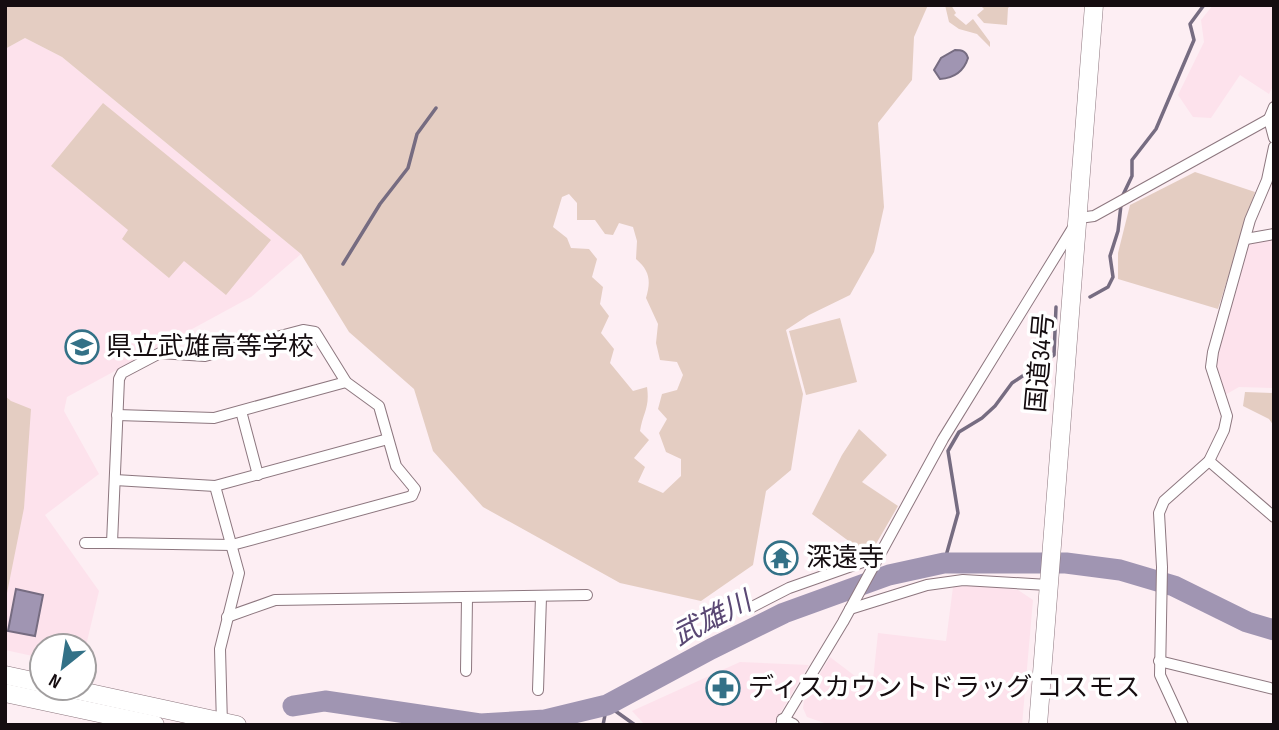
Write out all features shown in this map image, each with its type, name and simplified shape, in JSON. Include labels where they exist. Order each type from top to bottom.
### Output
[{"type":"highway","name":"国道34号","points":[[1038,725],[1094,5]]},
{"type":"highway","points":[[5,675],[28,680]]},
{"type":"highway","points":[[5,693],[155,725]]},
{"type":"highway","points":[[98,695],[227,724]]},
{"type":"street","points":[[786,723],[943,439],[1079,218],[1094,216],[1272,110],[1274,138]]},
{"type":"street","points":[[1183,725],[1160,675],[1158,661],[1162,566],[1159,513],[1164,501],[1209,461],[1224,430],[1227,416],[1211,367],[1213,352],[1250,220],[1267,180],[1274,147]]},
{"type":"street","points":[[1246,239],[1274,234]]},
{"type":"street","points":[[85,543],[232,545],[412,496],[415,489],[396,466],[379,406],[346,382],[314,332],[303,330],[205,356],[160,353],[122,373],[119,379],[112,543]]},
{"type":"street","points":[[117,415],[214,418],[346,382]]},
{"type":"street","points":[[241,411],[258,475]]},
{"type":"street","points":[[115,481],[215,486],[388,439]]},
{"type":"street","points":[[1209,461],[1274,517]]},
{"type":"street","points":[[215,486],[239,573],[220,649],[227,724]]},
{"type":"street","points":[[750,608],[789,588],[875,562]]},
{"type":"street","points":[[850,609],[927,584],[963,580],[1048,585]]},
{"type":"street","points":[[227,617],[275,600],[587,595]]},
{"type":"street","points":[[538,690],[541,597]]},
{"type":"street","points":[[466,671],[467,598]]},
{"type":"street","points":[[1158,661],[1274,689]]},
{"type":"shaded area","points":[[5,5],[928,5],[914,37],[912,80],[878,123],[884,207],[874,252],[850,295],[809,315],[786,330],[803,394],[791,470],[766,491],[753,565],[701,601],[620,583],[483,507],[433,451],[414,389],[349,332],[301,254],[62,57],[25,38],[5,49]],"holes":[[[569,194],[577,203],[577,220],[595,220],[605,234],[613,235],[619,223],[633,227],[637,241],[636,259],[648,277],[646,298],[658,324],[656,343],[660,360],[677,362],[683,375],[677,390],[662,394],[658,409],[667,419],[659,433],[666,452],[681,459],[681,476],[663,493],[638,482],[645,467],[634,458],[649,440],[640,431],[647,405],[647,387],[633,391],[610,363],[614,349],[601,333],[609,316],[600,304],[603,287],[592,277],[597,259],[589,249],[571,248],[567,238],[553,227],[562,197]]]},
{"type":"shaded area","points":[[945,5],[951,5],[956,13],[954,15],[966,25],[973,19],[990,42],[990,47],[977,34],[959,29],[949,22]]},
{"type":"shaded area","points":[[980,5],[1011,5],[1008,8],[1007,25],[984,23],[977,15],[984,9]]},
{"type":"shaded area","points":[[1213,5],[1273,5],[1274,84],[1269,94],[1240,75],[1211,118],[1193,117],[1178,95],[1204,42],[1201,20]]},
{"type":"shaded area","name":"県立武雄高等学校","points":[[25,38],[62,57],[301,254],[251,297],[67,397],[64,411],[99,474],[45,515],[99,591],[89,632],[28,632],[28,655],[5,650],[5,49]]},
{"type":"shaded area","points":[[955,50],[966,54],[968,58],[964,67],[950,77],[940,79],[934,70],[941,58]]},
{"type":"shaded area","points":[[103,103],[271,240],[226,295],[184,261],[169,278],[122,239],[128,230],[51,166]]},
{"type":"shaded area","points":[[1195,172],[1255,192],[1218,309],[1118,279],[1118,253],[1130,205]]},
{"type":"shaded area","points":[[1274,238],[1274,388],[1239,387],[1225,395],[1217,376],[1217,352],[1249,244]]},
{"type":"shaded area","points":[[840,318],[857,382],[806,395],[789,331]]},
{"type":"shaded area","points":[[1245,392],[1274,393],[1274,426],[1269,419],[1243,406]]},
{"type":"shaded area","points":[[5,396],[31,409],[24,508],[5,603]]},
{"type":"shaded area","points":[[859,429],[887,455],[862,482],[898,506],[869,556],[812,514],[842,455]]},
{"type":"shaded area","points":[[979,585],[1018,590],[1033,600],[1022,725],[830,725],[807,717],[803,708],[804,701],[830,657],[872,689],[878,633],[946,641],[953,587]]},
{"type":"shaded area","points":[[16,589],[43,595],[36,632],[28,632],[28,635],[8,631]]},
{"type":"shaded area","name":"ディスカウントドラッグ コスモス","points":[[740,662],[809,665],[773,725],[645,725],[632,711]]},
{"type":"waterway","points":[[1122,197],[1132,176],[1132,160],[1156,129],[1194,40],[1190,24],[1204,5]]},
{"type":"waterway","points":[[343,264],[380,204],[408,168],[417,134],[436,108]]},
{"type":"waterway","points":[[1090,297],[1108,287],[1113,277],[1110,256],[1118,231],[1121,205]]},
{"type":"waterway","points":[[944,563],[958,513],[948,451],[959,432],[982,418],[995,406],[1012,383],[1054,355],[1056,307]]},
{"type":"waterway","name":"武雄川","points":[[293,706],[325,701],[480,724],[545,720],[607,705],[784,613],[889,575],[944,563],[1066,563],[1120,570],[1174,586],[1247,622],[1274,630]]},
{"type":"waterway","points":[[603,725],[607,705],[635,725]]},
{"type":"place","name":"県立武雄高等学校","points":[[82,347]]},
{"type":"place","name":"深遠寺","points":[[781,558]]},
{"type":"place","name":"ディスカウントドラッグ コスモス","points":[[723,688]]}]
